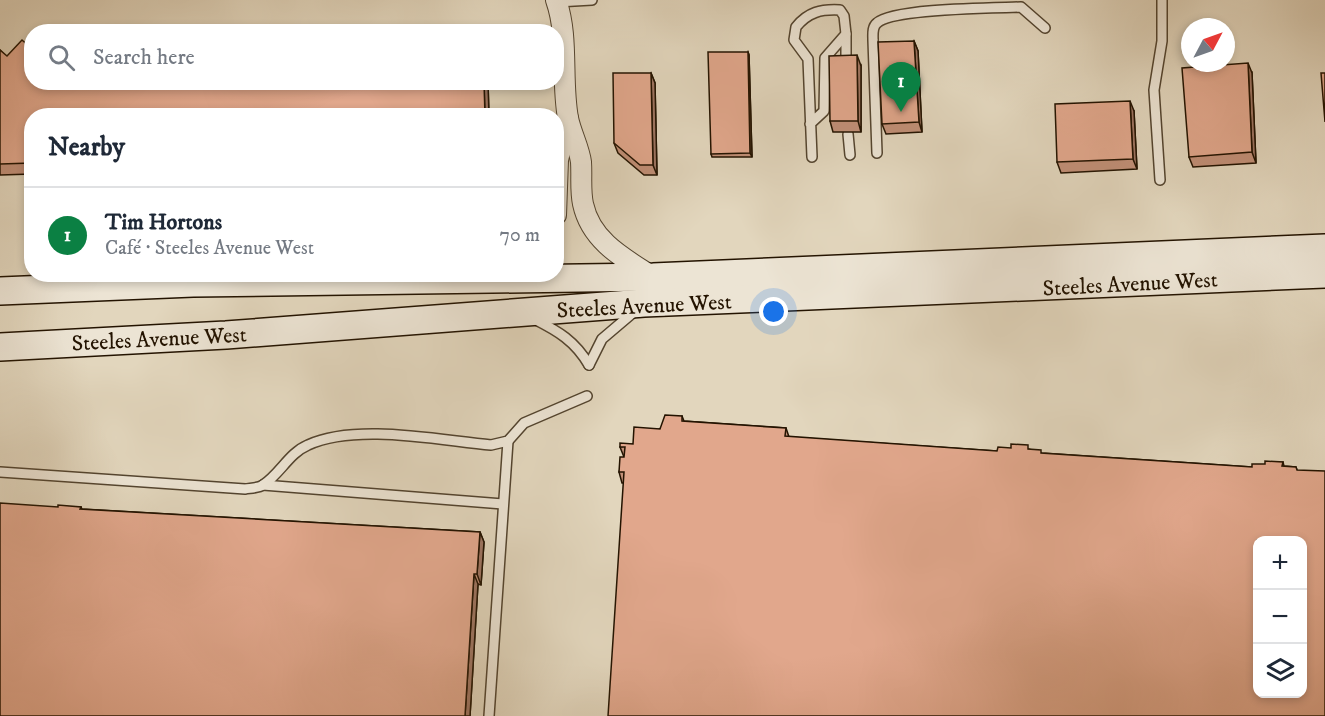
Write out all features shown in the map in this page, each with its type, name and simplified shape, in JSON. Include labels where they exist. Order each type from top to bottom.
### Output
[{"type":"main road","name":"Steeles Avenue West","points":[[564,277],[653,277],[1325,248]]},
{"type":"main road","name":"Steeles Avenue West","points":[[0,347],[226,335],[644,303],[1325,274]]},
{"type":"main road","name":"Steeles Avenue West","points":[[0,291],[254,282]]},
{"type":"street","points":[[556,1],[559,24]]},
{"type":"street","points":[[564,57],[568,118],[581,160],[582,202],[596,236],[618,256],[653,277]]},
{"type":"street","points":[[564,135],[568,118]]},
{"type":"lane","points":[[556,1],[592,0]]},
{"type":"lane","points":[[1161,180],[1154,90],[1162,41],[1162,0]]},
{"type":"lane","points":[[877,153],[873,29],[878,21],[898,14],[1022,7],[1045,28]]},
{"type":"lane","points":[[812,158],[807,59],[794,40],[796,27],[812,12],[825,9],[840,10],[844,15],[846,59]]},
{"type":"lane","points":[[810,124],[824,111],[825,58],[846,34]]},
{"type":"lane","points":[[848,135],[850,155]]},
{"type":"lane","points":[[521,313],[560,332],[578,346],[589,366],[603,339],[644,303]]},
{"type":"lane","points":[[263,485],[280,466],[304,446],[328,436],[352,433],[490,445],[508,441],[524,423],[587,396]]},
{"type":"lane","points":[[489,716],[508,441]]},
{"type":"lane","points":[[0,472],[245,489],[263,485],[503,504]]},
{"type":"building","points":[[22,40],[24,42],[24,90],[484,90],[485,108],[24,108],[24,163],[0,164],[0,50],[7,56]]},
{"type":"building","points":[[914,41],[919,122],[882,124],[878,42]]},
{"type":"building","points":[[708,52],[748,52],[750,153],[711,154]]},
{"type":"building","points":[[857,55],[858,121],[830,121],[829,56]]},
{"type":"building","points":[[1248,63],[1252,152],[1189,157],[1182,72],[1235,72],[1235,64]]},
{"type":"building","points":[[613,73],[651,73],[653,165],[640,165],[614,143]]},
{"type":"building","points":[[1321,73],[1325,73],[1325,122]]},
{"type":"building","points":[[1130,101],[1133,159],[1057,162],[1055,104]]},
{"type":"building","points":[[665,415],[682,416],[682,421],[786,428],[785,436],[997,451],[998,447],[1011,448],[1011,444],[1028,445],[1028,449],[1041,450],[1041,453],[1252,467],[1252,464],[1265,464],[1265,461],[1283,462],[1282,466],[1296,467],[1297,470],[1325,471],[1325,716],[608,716],[624,472],[619,472],[620,457],[624,457],[625,447],[620,447],[620,443],[633,444],[634,427],[660,429]]},
{"type":"building","points":[[0,503],[480,532],[477,574],[474,574],[465,716],[0,716]]},
{"type":"place","name":"Tim Hortons","points":[[901,112]]}]
